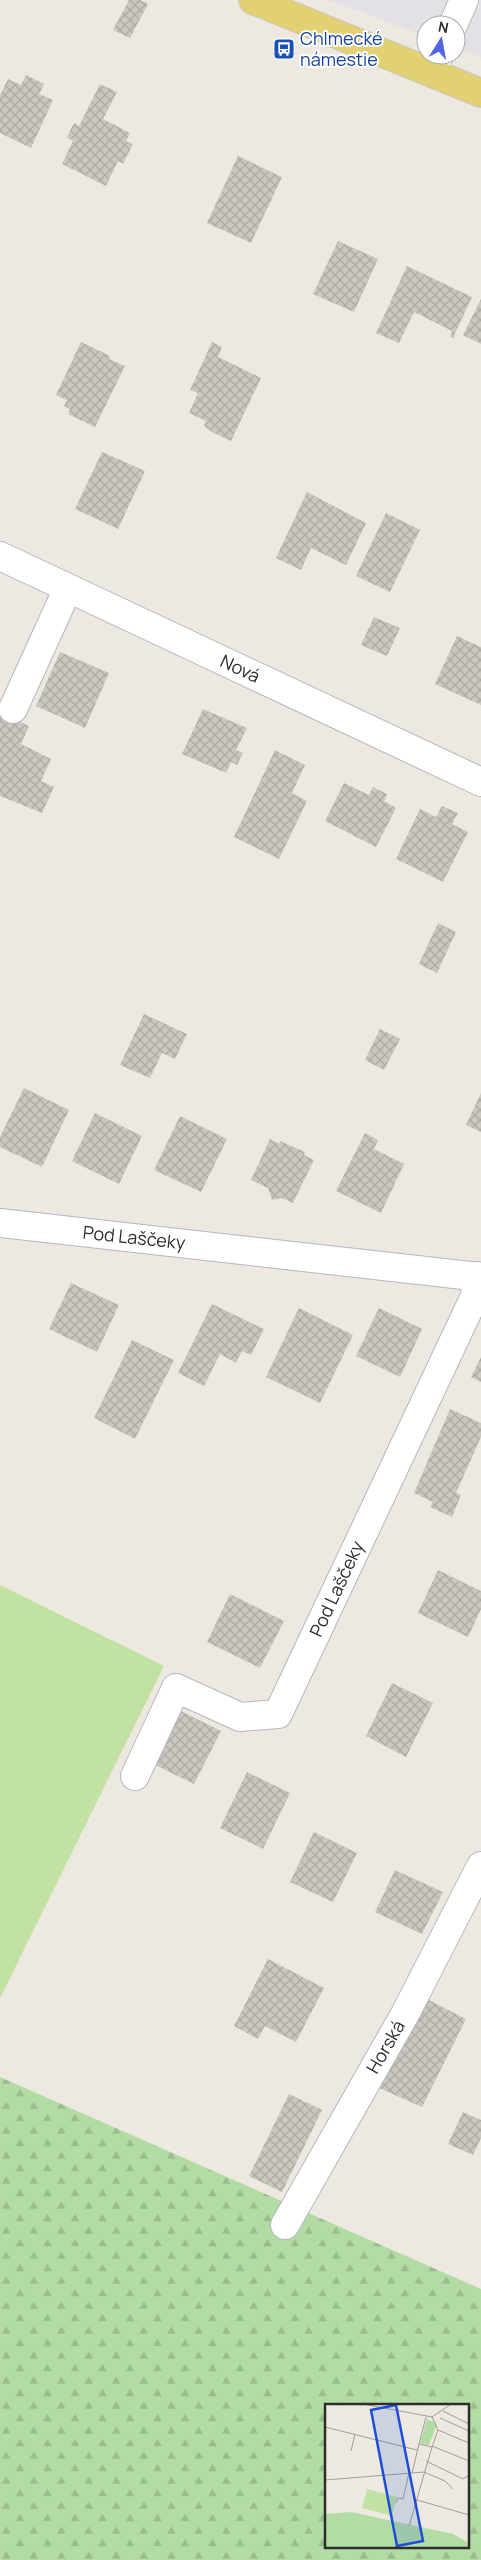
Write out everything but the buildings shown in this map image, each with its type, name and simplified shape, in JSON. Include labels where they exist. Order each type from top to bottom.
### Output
[{"type":"main road","points":[[253,0],[416,57]]},
{"type":"main road","points":[[438,65],[481,93]]},
{"type":"street","points":[[457,15],[464,0]]},
{"type":"street","name":"Nová","points":[[0,556],[481,782]]},
{"type":"street","points":[[13,709],[68,588]]},
{"type":"street","name":"Pod Laščeky","points":[[0,1223],[479,1276],[474,1296],[278,1714],[240,1717],[176,1688],[135,1776]]},
{"type":"street","name":"Horská","points":[[285,2225],[405,2014],[481,1866]]},
{"type":"shaded area","points":[[328,0],[481,0],[481,57],[466,52],[466,15],[416,15],[416,32]]},
{"type":"green space","points":[[0,1585],[164,1666],[0,1998]]},
{"type":"green space","points":[[0,2077],[481,2289],[481,2560],[0,2560]]},
{"type":"place","name":"Chlmecké námestie","points":[[284,49]]}]
